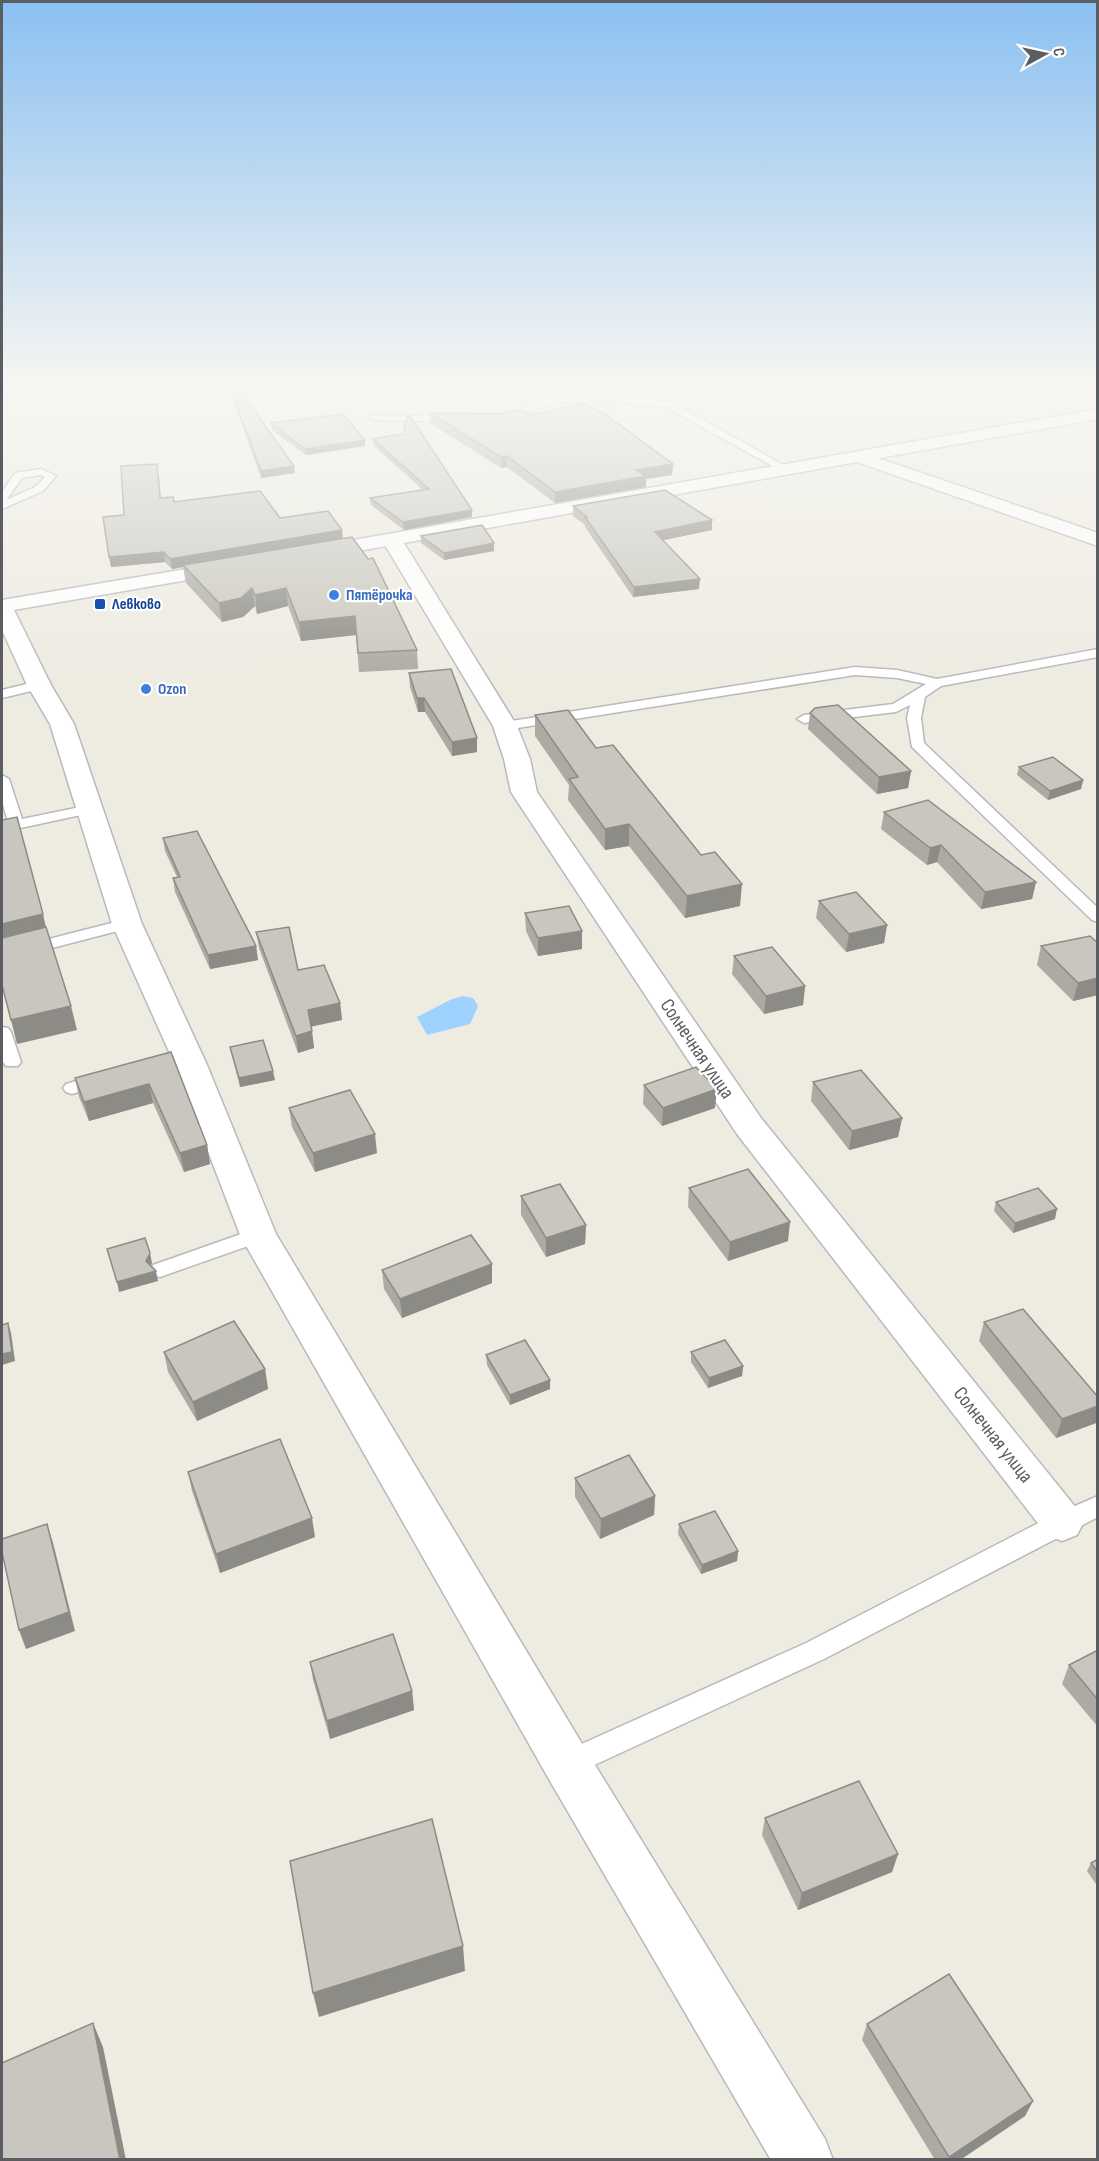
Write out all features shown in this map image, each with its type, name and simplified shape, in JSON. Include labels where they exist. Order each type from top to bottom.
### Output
[{"type":"street","points":[[291,557],[698,486]]},
{"type":"street","points":[[943,486],[1098,540]]},
{"type":"street","name":"Солнечная улица","points":[[392,540],[505,726],[518,759],[524,792],[749,1126],[1062,1522]]},
{"type":"street","points":[[246,565],[2,607],[39,685],[62,724],[127,924],[180,1057],[258,1235],[567,1764],[804,2160]]},
{"type":"lane","points":[[2,499],[11,486]]},
{"type":"lane","points":[[2,506],[42,486]]},
{"type":"lane","points":[[804,719],[896,708],[937,683],[1098,653]]},
{"type":"lane","points":[[505,726],[855,672],[897,674],[937,683]]},
{"type":"lane","points":[[2,694],[39,685]]},
{"type":"lane","points":[[919,695],[915,718],[917,744],[1098,917]]},
{"type":"lane","points":[[2,779],[9,826],[90,809]]},
{"type":"lane","points":[[2,956],[127,924]]},
{"type":"lane","points":[[2,1032],[12,1062]]},
{"type":"lane","points":[[72,1088],[117,1075]]},
{"type":"lane","points":[[160,1270],[258,1235]]},
{"type":"lane","points":[[567,1764],[815,1651],[1062,1522],[1098,1506]]},
{"type":"water","points":[[463,996],[473,998],[478,1006],[470,1024],[427,1035],[417,1017],[452,999]]},
{"type":"building","points":[[122,486],[159,486],[160,498],[173,497],[174,502],[260,491],[280,518],[328,511],[342,530],[170,559],[164,552],[109,557],[103,517],[124,515]]},
{"type":"building","points":[[425,486],[456,486],[472,510],[403,522],[370,498],[429,489]]},
{"type":"building","points":[[547,486],[590,486],[555,492]]},
{"type":"building","points":[[665,490],[712,520],[655,532],[700,579],[634,587],[585,517],[587,517],[573,506]]},
{"type":"building","points":[[482,525],[494,543],[444,553],[421,536]]},
{"type":"building","points":[[352,537],[368,559],[373,558],[417,650],[358,653],[355,616],[299,622],[286,588],[255,595],[252,588],[241,598],[219,603],[183,565]]},
{"type":"building","points":[[451,669],[477,738],[452,742],[424,698],[417,698],[409,673]]},
{"type":"building","points":[[838,705],[911,771],[879,777],[810,713],[815,708]]},
{"type":"building","points":[[568,710],[596,748],[613,745],[701,855],[715,852],[742,884],[687,896],[629,824],[605,829],[569,779],[578,777],[535,715]]},
{"type":"building","points":[[1053,757],[1083,780],[1050,791],[1019,767]]},
{"type":"building","points":[[928,800],[1036,882],[985,892],[941,845],[930,848],[884,812]]},
{"type":"building","points":[[17,817],[43,914],[2,924],[2,820]]},
{"type":"building","points":[[197,831],[256,946],[208,955],[173,878],[180,877],[163,838]]},
{"type":"building","points":[[856,892],[887,925],[849,934],[819,901]]},
{"type":"building","points":[[569,906],[582,931],[538,938],[525,913]]},
{"type":"building","points":[[46,927],[71,1006],[11,1020],[2,985],[2,938]]},
{"type":"building","points":[[289,927],[298,970],[324,965],[340,1003],[308,1010],[312,1031],[296,1036],[256,932]]},
{"type":"building","points":[[1090,936],[1098,943],[1098,978],[1078,983],[1041,946]]},
{"type":"building","points":[[772,947],[805,986],[766,996],[734,956]]},
{"type":"building","points":[[263,1040],[273,1071],[239,1078],[230,1047]]},
{"type":"building","points":[[171,1052],[207,1145],[180,1153],[149,1084],[84,1102],[75,1078]]},
{"type":"building","points":[[696,1067],[717,1089],[663,1108],[644,1085]]},
{"type":"building","points":[[861,1070],[902,1118],[852,1131],[813,1082]]},
{"type":"building","points":[[350,1090],[375,1134],[313,1153],[289,1108]]},
{"type":"building","points":[[748,1169],[790,1222],[730,1242],[689,1188]]},
{"type":"building","points":[[560,1184],[586,1225],[546,1238],[521,1196]]},
{"type":"building","points":[[1038,1188],[1057,1209],[1015,1223],[996,1202]]},
{"type":"building","points":[[471,1235],[492,1264],[400,1299],[382,1270]]},
{"type":"building","points":[[145,1238],[150,1253],[146,1261],[156,1271],[117,1282],[107,1249]]},
{"type":"building","points":[[1023,1309],[1098,1397],[1098,1406],[1062,1419],[984,1322]]},
{"type":"building","points":[[234,1321],[265,1369],[193,1402],[164,1352]]},
{"type":"building","points":[[8,1323],[12,1352],[2,1354],[2,1325]]},
{"type":"building","points":[[525,1340],[550,1380],[510,1395],[486,1355]]},
{"type":"building","points":[[725,1340],[743,1366],[709,1378],[691,1352]]},
{"type":"building","points":[[280,1439],[312,1518],[216,1554],[188,1472]]},
{"type":"building","points":[[629,1455],[655,1496],[601,1519],[575,1478]]},
{"type":"building","points":[[715,1511],[738,1551],[702,1565],[679,1524]]},
{"type":"building","points":[[47,1524],[69,1612],[19,1630],[2,1552],[2,1539]]},
{"type":"building","points":[[393,1634],[412,1691],[327,1721],[310,1662]]},
{"type":"building","points":[[1098,1650],[1098,1700],[1069,1665]]},
{"type":"building","points":[[859,1781],[898,1854],[802,1893],[765,1818]]},
{"type":"building","points":[[432,1819],[463,1946],[313,1993],[290,1861]]},
{"type":"building","points":[[1098,1859],[1098,1872],[1091,1863]]},
{"type":"building","points":[[949,1974],[1033,2101],[949,2157],[867,2024]]},
{"type":"building","points":[[93,2023],[120,2160],[2,2160],[2,2063]]},
{"type":"place","name":"Пятёрочка","points":[[334,595]]},
{"type":"place","name":"Левково","points":[[100,604]]},
{"type":"place","name":"Ozon","points":[[146,689]]}]
